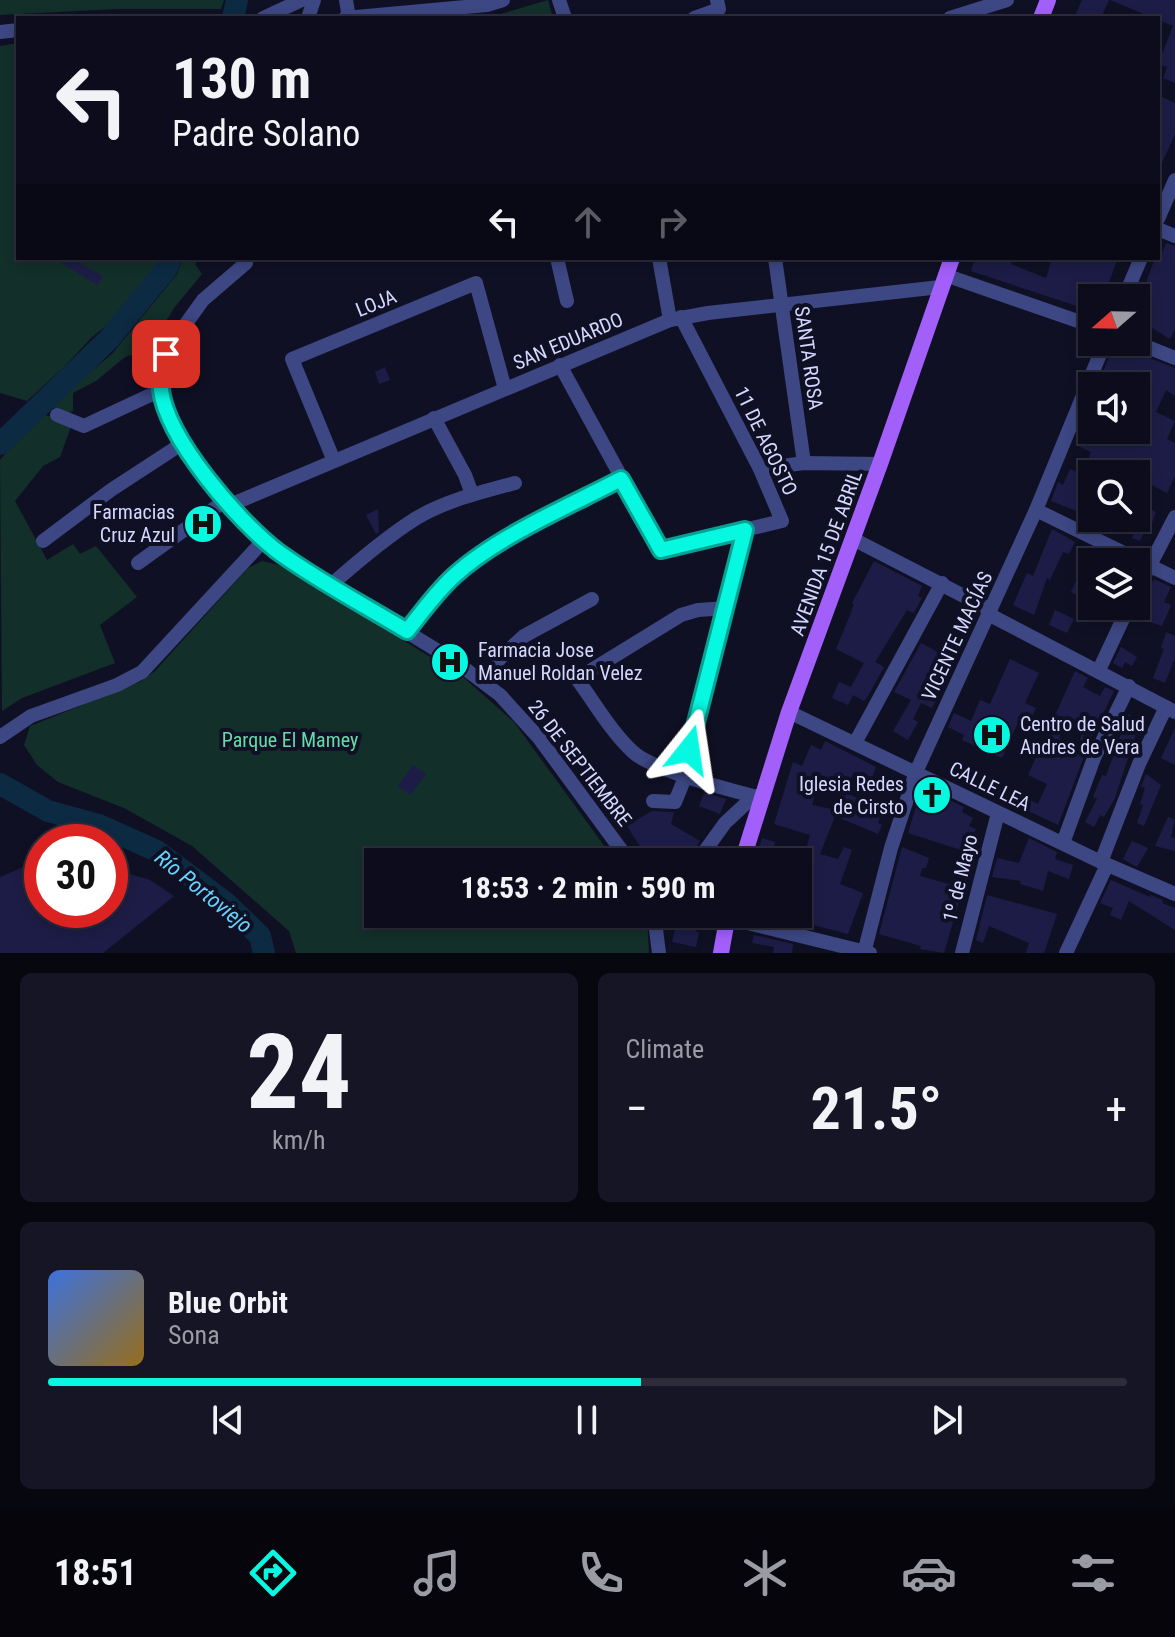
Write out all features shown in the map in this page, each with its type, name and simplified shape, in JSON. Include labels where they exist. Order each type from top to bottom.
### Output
[{"type":"main road","name":"AVENIDA 15 DE ABRIL","points":[[745,848],[757,797],[853,539],[951,260]]},
{"type":"main road","points":[[721,953],[726,928]]},
{"type":"street","points":[[267,16],[302,0]]},
{"type":"street","points":[[392,16],[503,0]]},
{"type":"street","points":[[956,16],[1007,0]]},
{"type":"street","points":[[698,16],[718,5]]},
{"type":"street","points":[[1160,214],[1175,180]]},
{"type":"street","points":[[57,415],[84,426],[161,390],[162,368],[172,343],[210,292],[249,260]]},
{"type":"street","points":[[557,260],[567,301]]},
{"type":"street","name":"11 DE AGOSTO","points":[[660,260],[676,319],[760,469],[782,521],[745,530]]},
{"type":"street","name":"SANTA ROSA","points":[[775,260],[804,463]]},
{"type":"street","points":[[1130,284],[1140,260]]},
{"type":"street","name":"SAN EDUARDO","points":[[138,563],[228,503],[676,319],[943,281],[1078,322]]},
{"type":"street","name":"LOJA","points":[[334,461],[292,359],[476,283],[505,389]]},
{"type":"street","points":[[1150,348],[1175,358]]},
{"type":"street","name":"VICENTE MACÍAS","points":[[866,953],[891,848],[916,772],[1036,510],[1099,356]]},
{"type":"street","points":[[560,365],[661,550],[745,530],[675,802],[653,801]]},
{"type":"street","name":"26 DE SEPTIEMBRE","points":[[161,390],[169,416],[183,443],[228,503],[264,540],[482,680],[500,695],[539,738],[620,848]]},
{"type":"street","points":[[434,418],[472,494]]},
{"type":"street","points":[[43,541],[111,490],[183,443]]},
{"type":"street","points":[[760,469],[804,463],[880,464]]},
{"type":"street","points":[[407,631],[449,580],[472,562],[621,479]]},
{"type":"street","points":[[331,585],[416,518],[472,494],[515,483]]},
{"type":"street","points":[[1036,510],[1113,548]]},
{"type":"street","points":[[1150,561],[1175,517]]},
{"type":"street","points":[[853,539],[942,583],[1170,709],[1139,764],[1104,864],[1066,953]]},
{"type":"street","points":[[0,737],[23,721],[117,685],[142,672],[264,540]]},
{"type":"street","points":[[1150,566],[1175,578]]},
{"type":"street","points":[[855,743],[942,583]]},
{"type":"street","points":[[482,680],[524,636],[592,599]]},
{"type":"street","points":[[727,608],[681,615],[577,679],[632,751],[649,762],[757,797]]},
{"type":"street","points":[[1099,670],[1122,620]]},
{"type":"street","points":[[1063,843],[1094,758],[1129,686]]},
{"type":"street","name":"CALLE LEA","points":[[789,712],[1104,864],[1175,894]]},
{"type":"street","points":[[707,848],[725,823],[757,797]]},
{"type":"street","name":"1º de Mayo","points":[[962,953],[998,813]]},
{"type":"street","points":[[657,928],[659,953]]},
{"type":"street","points":[[773,928],[866,953]]},
{"type":"green space","points":[[0,0],[224,0],[221,9],[116,9],[0,15]]},
{"type":"green space","points":[[548,0],[552,16],[494,16]]},
{"type":"green space","points":[[16,43],[16,260],[162,260],[129,307],[91,338],[27,401],[0,393],[0,46]]},
{"type":"green space","points":[[182,260],[198,260],[195,264],[202,274],[145,351],[125,357],[96,381],[73,393],[73,411],[68,413],[48,406],[112,354],[177,274]]},
{"type":"green space","points":[[39,414],[73,421],[60,457],[43,466],[15,501],[47,560],[73,544],[80,554],[96,546],[137,597],[100,625],[115,663],[22,698],[2,711],[0,460]]},
{"type":"green space","name":"Parque El Mamey","points":[[262,561],[282,566],[463,677],[514,722],[606,848],[364,848],[364,928],[647,928],[649,953],[296,953],[289,931],[192,846],[124,808],[58,782],[37,765],[24,745],[30,726],[140,682],[155,671],[248,568]]},
{"type":"building","points":[[1082,0],[1109,0],[1102,16],[1075,16]]},
{"type":"building","points":[[1110,0],[1175,0],[1175,83],[1163,78],[1167,67],[1160,65],[1173,26],[1160,21],[1160,16],[1149,16]]},
{"type":"building","points":[[1160,96],[1175,103],[1175,134],[1160,168]]},
{"type":"building","points":[[1166,243],[1175,246],[1175,329],[1170,339],[1150,327],[1150,284],[1145,284],[1154,260],[1160,260]]},
{"type":"building","points":[[57,260],[74,260],[103,276],[97,285]]},
{"type":"building","points":[[974,260],[1012,260],[1011,264],[1046,278],[1051,260],[1117,260],[1108,284],[1078,284],[1078,306],[971,271]]},
{"type":"building","points":[[1109,356],[1144,356],[1175,368],[1175,396],[1166,390],[1156,412],[1175,421],[1167,439],[1175,443],[1175,476],[1167,493],[1150,484],[1150,460],[1088,460],[1091,452],[1080,447],[1081,444],[1150,444],[1150,372],[1103,372]]},
{"type":"building","points":[[385,367],[390,380],[379,384],[375,372]]},
{"type":"building","points":[[1070,469],[1078,473],[1078,512],[1051,501],[1058,482],[1063,485]]},
{"type":"building","points":[[378,509],[379,532],[376,534],[366,515]]},
{"type":"building","points":[[1150,509],[1156,512],[1150,522]]},
{"type":"building","points":[[1052,529],[1075,542],[1069,554],[1063,552],[1050,580],[1047,578],[1034,615],[1013,605],[1027,573],[1033,576]]},
{"type":"building","points":[[1135,532],[1144,532],[1140,541],[1132,538]]},
{"type":"building","points":[[874,561],[922,586],[918,596],[922,598],[914,613],[907,610],[875,662],[884,667],[868,696],[864,701],[853,695],[848,705],[832,698],[839,682],[851,687],[864,663],[836,649],[852,603]]},
{"type":"building","points":[[1078,577],[1078,595],[1071,592]]},
{"type":"building","points":[[1154,579],[1171,587],[1164,602],[1171,605],[1162,626],[1144,620],[1150,620],[1150,587]]},
{"type":"building","points":[[1055,610],[1074,619],[1067,633],[1049,625]]},
{"type":"building","points":[[1166,632],[1175,636],[1175,658],[1165,683],[1153,678],[1164,649],[1161,648]]},
{"type":"building","points":[[921,643],[945,656],[936,674],[947,679],[932,708],[921,703],[913,719],[918,722],[908,740],[893,731],[911,700],[894,692]]},
{"type":"building","points":[[1121,647],[1137,657],[1132,666],[1125,662],[1122,668],[1113,663]]},
{"type":"building","points":[[1010,659],[1039,673],[1025,703],[1036,708],[1028,724],[1019,720],[1002,758],[962,740],[964,735],[948,727],[954,713],[971,721],[980,700],[990,704]]},
{"type":"building","points":[[1075,671],[1088,678],[1083,687],[1100,696],[1105,687],[1114,691],[1090,741],[1058,825],[1011,803],[1009,807],[969,787],[976,771],[1038,804],[1047,784],[1028,775]],"holes":[[[1067,719],[1083,730],[1078,746],[1059,738]]]},
{"type":"building","points":[[1128,714],[1147,724],[1141,736],[1136,734],[1115,798],[1094,827],[1085,822],[1097,799],[1093,797],[1102,775],[1106,776]]},
{"type":"building","points":[[1175,728],[1175,765],[1161,758]]},
{"type":"building","points":[[825,741],[876,767],[871,780],[854,772],[848,785],[821,775],[812,805],[832,809],[843,791],[869,804],[871,800],[883,806],[878,834],[835,816],[820,854],[838,859],[844,847],[852,850],[840,884],[863,893],[848,934],[812,925],[812,848],[806,848],[810,835],[774,824],[793,762],[802,766],[811,745],[821,750]]},
{"type":"building","points":[[413,765],[426,774],[410,795],[398,786]]},
{"type":"building","points":[[1146,774],[1161,785],[1144,826],[1137,823],[1143,805],[1140,804],[1145,788],[1141,787]]},
{"type":"building","points":[[922,787],[964,807],[962,812],[973,818],[969,826],[976,829],[967,852],[908,833]]},
{"type":"building","points":[[704,793],[726,799],[720,814],[699,806]]},
{"type":"building","points":[[652,811],[674,812],[671,824],[700,841],[695,848],[641,848],[627,826]]},
{"type":"building","points":[[1168,817],[1175,820],[1171,837],[1175,838],[1175,851],[1155,846]]},
{"type":"building","points":[[762,838],[775,842],[774,847],[777,848],[759,848]]},
{"type":"building","points":[[1029,838],[1057,852],[1055,859],[1073,865],[1069,879],[1048,871],[1043,891],[1020,884],[1021,881],[992,877],[997,858],[1019,863]]},
{"type":"building","points":[[1132,841],[1148,848],[1137,867],[1123,859]]},
{"type":"building","points":[[902,847],[929,858],[920,876],[963,888],[944,953],[920,949],[921,946],[879,934]]},
{"type":"building","points":[[24,867],[24,928],[128,928],[128,873],[150,880],[174,896],[103,953],[0,953],[0,877]]},
{"type":"building","points":[[1111,880],[1163,900],[1162,903],[1175,908],[1175,930],[1129,901],[1121,920],[1110,915],[1113,908],[1100,903]]},
{"type":"building","points":[[987,895],[1057,914],[1044,953],[1026,953],[1029,943],[989,926],[983,943],[976,940]]},
{"type":"building","points":[[676,928],[697,928],[696,947],[672,942]]},
{"type":"building","points":[[754,935],[793,944],[792,953],[773,953],[774,947],[752,943]]},
{"type":"waterway","name":"Río Portoviejo","points":[[233,16],[237,0]]},
{"type":"waterway","name":"Río Portoviejo","points":[[0,444],[109,339],[170,260]]},
{"type":"waterway","name":"Río Portoviejo","points":[[0,784],[48,811],[99,825],[157,851],[226,903],[260,936],[264,953]]},
{"type":"place","name":"Farmacias Cruz Azul","points":[[203,524]]},
{"type":"place","name":"Farmacia Jose Manuel Roldan Velez","points":[[450,662]]},
{"type":"place","name":"Centro de Salud Andres de Vera","points":[[992,735]]},
{"type":"place","name":"Iglesia Redes de Cirsto","points":[[932,795]]},
{"type":"route","points":[[166,354],[161,390],[165,406],[192,457],[226,500],[279,552],[407,631],[449,580],[472,562],[621,479],[661,550],[745,530],[689,750]]}]
